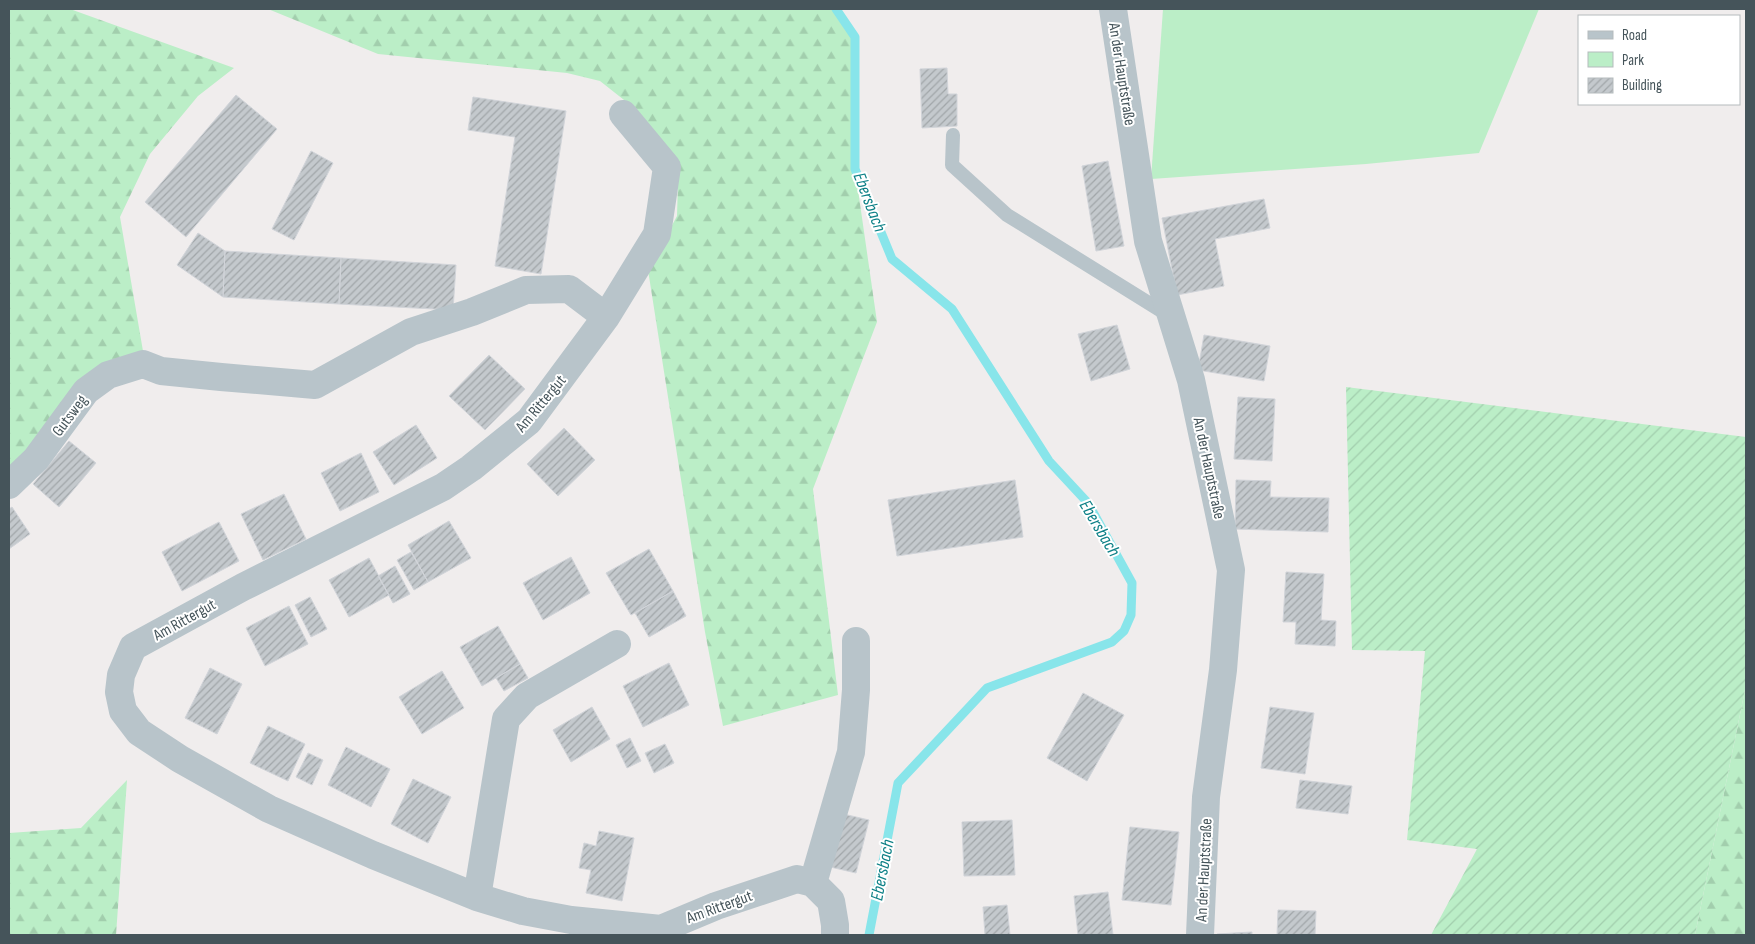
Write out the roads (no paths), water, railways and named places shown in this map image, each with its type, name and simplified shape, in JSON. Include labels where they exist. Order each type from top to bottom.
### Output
[{"type":"street","name":"An der Hauptstraße","points":[[1113,9],[1148,241],[1191,380],[1231,570],[1223,670],[1206,797],[1200,935]]},
{"type":"street","name":"Am Rittergut","points":[[623,114],[667,167],[657,234],[606,317],[529,421],[471,468],[443,487],[243,587],[134,647],[121,675],[119,692],[123,711],[139,732],[180,759],[269,809],[373,855],[477,897],[523,911],[571,920],[661,928],[716,906],[797,879],[813,883]]},
{"type":"street","name":"Gutsweg","points":[[9,485],[36,459],[86,392],[108,375],[143,364],[161,371],[220,378],[315,385],[411,332],[472,312],[526,290],[569,289],[606,317]]},
{"type":"street","points":[[835,935],[830,901],[813,883],[851,752],[856,690],[856,641]]},
{"type":"street","points":[[477,897],[506,719],[527,696],[617,644]]},
{"type":"lane","points":[[953,135],[952,166],[1007,216],[1171,317]]},
{"type":"waterway","name":"Ebersbach","points":[[836,9],[855,37],[855,169],[892,259],[952,309],[1049,461],[1088,503],[1132,583],[1131,615],[1124,631],[1112,642],[987,688],[898,783],[869,935]]}]
